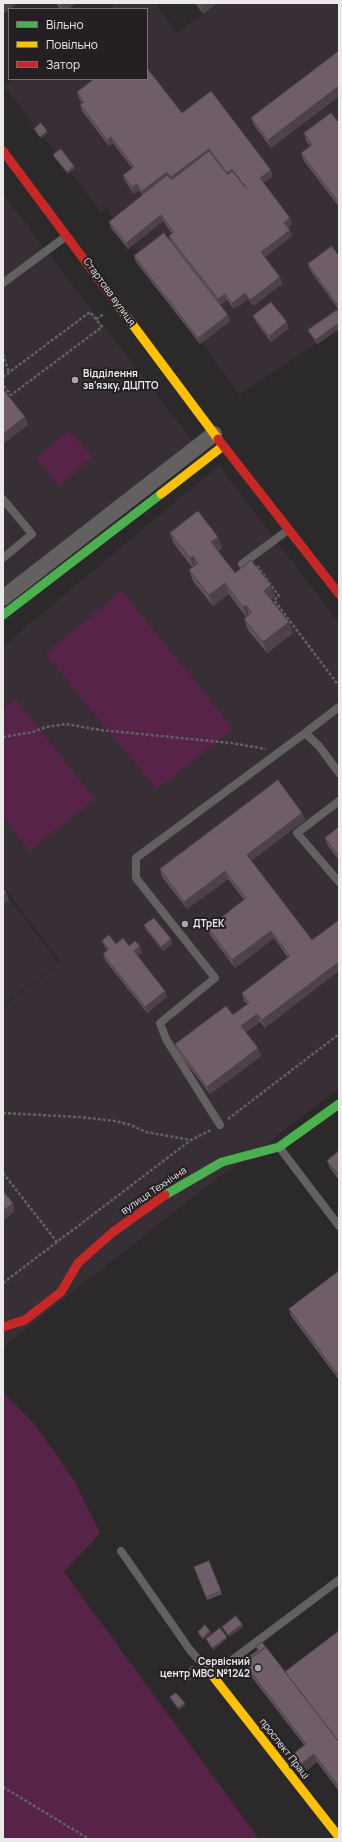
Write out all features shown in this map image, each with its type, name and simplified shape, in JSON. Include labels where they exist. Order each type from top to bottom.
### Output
[{"type":"street","name":"Стартова вулиця","points":[[3,151],[219,440],[339,594]]},
{"type":"street","points":[[3,598],[219,440]]},
{"type":"street","points":[[3,615],[219,440]]},
{"type":"street","name":"вулиця Технічна","points":[[3,1327],[25,1320],[61,1292],[78,1263],[113,1232],[169,1192],[222,1162],[279,1147],[339,1104]]},
{"type":"street","name":"проспект Праці","points":[[212,1675],[339,1837]]},
{"type":"lane","points":[[3,283],[67,235]]},
{"type":"lane","points":[[3,499],[32,534],[3,558]]},
{"type":"lane","points":[[242,564],[289,529]]},
{"type":"lane","points":[[220,1125],[166,1039],[160,1023],[216,978],[136,878],[136,858],[339,708]]},
{"type":"lane","points":[[305,733],[319,746],[339,774]]},
{"type":"lane","points":[[339,801],[297,833],[339,882]]},
{"type":"lane","points":[[279,1147],[339,1226]]},
{"type":"lane","points":[[121,1551],[190,1650],[212,1675],[339,1580]]},
{"type":"path","points":[[3,377],[90,312],[102,327],[11,395],[3,385]]},
{"type":"path","points":[[3,354],[9,373]]},
{"type":"path","points":[[250,558],[279,596],[274,600],[339,686]]},
{"type":"path","points":[[3,736],[33,732],[46,727],[66,724],[100,730],[231,743],[280,751]]},
{"type":"path","points":[[3,1283],[191,1140],[220,1125],[339,1034]]},
{"type":"path","points":[[3,1113],[78,1117],[116,1121],[131,1125],[146,1132],[191,1140]]},
{"type":"path","points":[[3,1173],[57,1242]]},
{"type":"path","points":[[3,1787],[88,1839]]},
{"type":"shaded area","points":[[116,3],[155,3],[177,33],[217,3],[339,3],[339,329],[239,395],[106,208],[101,212],[4,86],[12,80],[148,80],[148,8],[109,8]]},
{"type":"shaded area","name":"Відділення зв’язку, ДЦПТО","points":[[3,194],[194,443],[3,590]]},
{"type":"shaded area","points":[[69,430],[93,457],[59,486],[36,458]]},
{"type":"shaded area","name":"ДТрЕК","points":[[219,465],[339,623],[339,1088],[273,1139],[219,1177],[3,1347],[3,1007],[61,962],[3,886],[3,646]]},
{"type":"shaded area","points":[[122,591],[233,728],[157,790],[45,654]]},
{"type":"shaded area","points":[[15,698],[95,799],[29,851],[3,817],[3,708]]},
{"type":"shaded area","points":[[3,890],[59,963],[3,1005]]},
{"type":"shaded area","points":[[3,1392],[36,1426],[74,1480],[100,1533],[64,1572],[259,1839],[3,1839]]},
{"type":"building","points":[[339,51],[339,86],[268,140],[251,118]]},
{"type":"building","points":[[148,69],[182,113],[211,91],[271,170],[260,178],[290,218],[284,223],[290,230],[261,252],[280,277],[250,300],[245,293],[232,303],[225,294],[218,299],[169,236],[174,232],[161,215],[126,243],[109,222],[167,175],[171,180],[209,151],[228,175],[232,171],[247,189],[232,169],[227,173],[209,149],[171,177],[167,172],[142,191],[137,184],[132,187],[123,175],[134,167],[111,137],[107,140],[80,104],[84,102],[77,92],[93,80],[148,80]]},
{"type":"building","points":[[331,113],[339,123],[339,203],[301,153],[312,145],[304,133]]},
{"type":"building","points":[[41,123],[47,131],[40,137],[34,129]]},
{"type":"building","points":[[61,149],[74,166],[67,172],[53,155]]},
{"type":"building","points":[[164,233],[228,315],[198,338],[134,256]]},
{"type":"building","points":[[332,246],[339,256],[339,307],[308,264]]},
{"type":"building","points":[[271,302],[287,322],[269,336],[253,316]]},
{"type":"building","points":[[337,310],[339,313],[339,323],[315,340],[308,330]]},
{"type":"building","points":[[3,389],[25,417],[3,434]]},
{"type":"building","points":[[198,511],[218,537],[211,542],[235,573],[251,560],[271,585],[264,591],[289,622],[263,642],[244,619],[252,612],[246,605],[243,607],[225,583],[209,595],[189,570],[198,563],[193,556],[190,558],[170,533]]},
{"type":"building","points":[[278,780],[302,813],[247,855],[312,940],[339,920],[339,962],[262,1020],[257,1014],[241,1026],[258,1048],[207,1087],[175,1044],[226,1006],[233,1015],[249,1003],[242,993],[290,956],[271,931],[232,960],[208,928],[246,898],[225,871],[184,902],[160,869]]},
{"type":"building","points":[[339,827],[339,856],[325,838]]},
{"type":"building","points":[[3,888],[6,892],[3,895]]},
{"type":"building","points":[[154,918],[171,939],[161,947],[144,925]]},
{"type":"building","points":[[109,935],[116,944],[123,938],[129,946],[135,941],[140,946],[134,951],[165,991],[145,1007],[103,954],[109,949],[102,941]]},
{"type":"building","points":[[339,1151],[339,1175],[327,1161]]},
{"type":"building","points":[[3,1191],[13,1203],[3,1211]]},
{"type":"building","points":[[339,1271],[339,1376],[289,1309]]},
{"type":"building","points":[[209,1561],[221,1591],[206,1597],[194,1567]]},
{"type":"building","points":[[236,1616],[242,1624],[228,1635],[222,1627]]},
{"type":"building","points":[[205,1625],[210,1631],[202,1638],[198,1632]]},
{"type":"building","points":[[220,1628],[227,1637],[212,1648],[206,1639]]},
{"type":"building","points":[[339,1631],[339,1742],[285,1672]]},
{"type":"building","points":[[262,1642],[266,1647],[250,1659],[249,1657],[258,1650],[256,1647]]},
{"type":"building","points":[[266,1647],[339,1742],[339,1787],[314,1754],[301,1764],[293,1754],[306,1744],[244,1663]]},
{"type":"building","points":[[193,1666],[197,1671],[187,1679],[183,1674]]},
{"type":"building","points":[[176,1693],[185,1703],[178,1708],[170,1697]]},
{"type":"traffic: fast","points":[[3,615],[161,494]]},
{"type":"traffic: fast","points":[[165,1195],[222,1162],[279,1147],[339,1104]]},
{"type":"traffic: slow","points":[[115,301],[218,439]]},
{"type":"traffic: slow","points":[[161,494],[223,446]]},
{"type":"traffic: slow","points":[[212,1675],[339,1837]]},
{"type":"traffic: jam","points":[[3,151],[115,301]]},
{"type":"traffic: jam","points":[[218,439],[339,594]]},
{"type":"traffic: jam","points":[[3,1327],[25,1320],[61,1292],[78,1263],[113,1232],[165,1195]]},
{"type":"place","name":"Відділення зв’язку, ДЦПТО","points":[[75,380]]},
{"type":"place","name":"ДТрЕК","points":[[185,924]]},
{"type":"place","name":"Сервісний центр МВС №1242","points":[[258,1668]]}]
